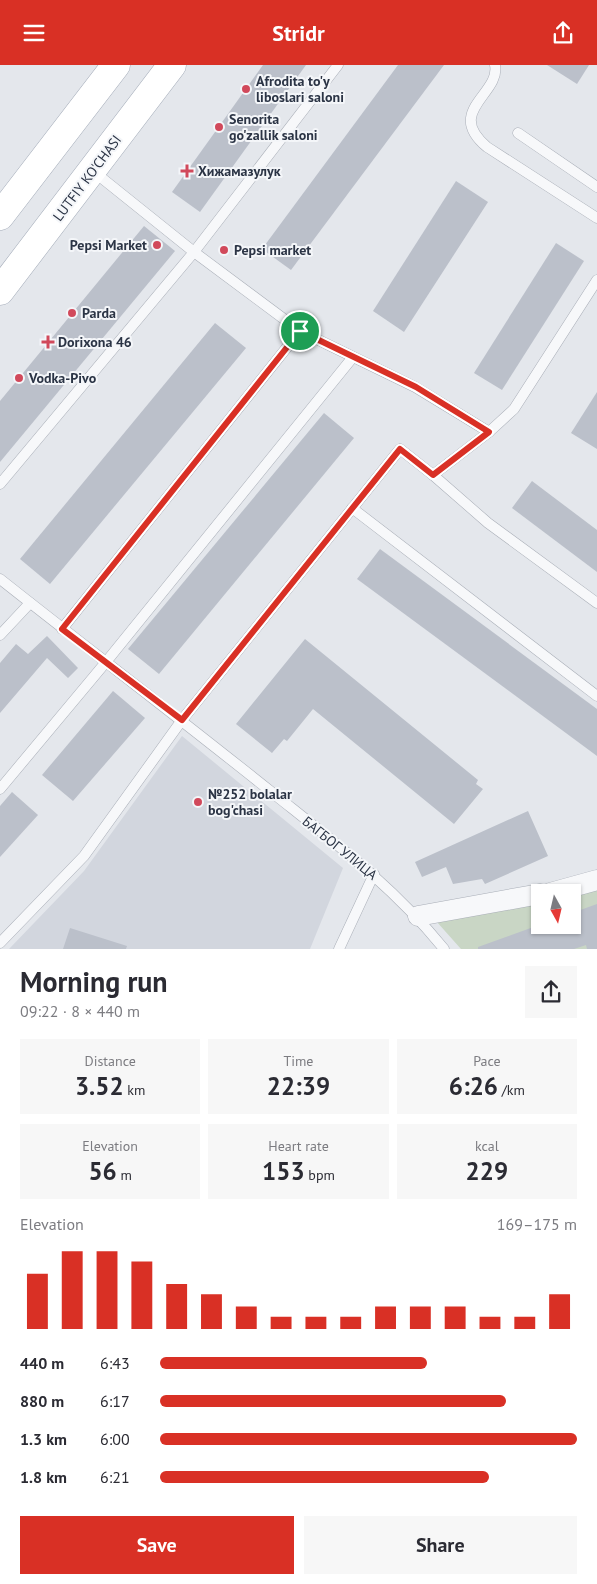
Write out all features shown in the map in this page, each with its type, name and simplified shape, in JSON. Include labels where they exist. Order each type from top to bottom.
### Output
[{"type":"main road","points":[[0,216],[116,65]]},
{"type":"main road","name":"LUTFIY KO'CHASI","points":[[0,291],[172,65]]},
{"type":"street","points":[[581,884],[597,880]]},
{"type":"street","points":[[418,917],[531,896]]},
{"type":"lane","points":[[0,484],[194,252],[338,65]]},
{"type":"lane","points":[[495,65],[495,75],[473,110],[471,122],[474,133],[487,147],[597,218]]},
{"type":"lane","points":[[518,133],[597,187]]},
{"type":"lane","points":[[92,171],[194,252],[300,331],[416,387],[489,432]]},
{"type":"lane","points":[[433,475],[489,432],[514,409],[597,280]]},
{"type":"lane","points":[[62,629],[300,331]]},
{"type":"lane","points":[[0,789],[106,662],[353,357]]},
{"type":"lane","points":[[0,943],[84,856],[182,720],[400,449],[488,523],[597,603]]},
{"type":"lane","points":[[352,508],[597,696]]},
{"type":"lane","name":"БАГБОГ УЛИЦА","points":[[0,579],[62,629],[182,720],[374,874],[418,917],[444,949]]},
{"type":"lane","points":[[0,635],[30,603]]},
{"type":"lane","points":[[339,949],[374,874]]},
{"type":"shaded area","name":"№252 bolalar bog'chasi","points":[[182,736],[343,868],[310,949],[9,949],[84,871]]},
{"type":"green space","points":[[597,881],[597,949],[461,949],[428,912],[531,893],[531,934],[581,934],[581,884]]},
{"type":"building","points":[[263,65],[306,65],[200,212],[172,192]]},
{"type":"building","points":[[398,65],[444,65],[291,270],[262,249]]},
{"type":"building","points":[[547,65],[589,65],[577,84]]},
{"type":"building","points":[[456,181],[488,202],[404,332],[373,311]]},
{"type":"building","points":[[144,226],[175,251],[0,462],[0,401]]},
{"type":"building","points":[[556,243],[584,261],[502,390],[474,373]]},
{"type":"building","points":[[215,323],[246,348],[50,584],[20,559]]},
{"type":"building","points":[[597,392],[597,449],[571,433]]},
{"type":"building","points":[[324,413],[354,438],[159,674],[128,649]]},
{"type":"building","points":[[532,481],[597,530],[597,572],[512,508]]},
{"type":"building","points":[[380,549],[597,709],[597,756],[357,579]]},
{"type":"building","points":[[47,636],[78,668],[68,678],[47,658],[0,713],[0,663],[16,644],[28,654]]},
{"type":"building","points":[[305,639],[478,780],[476,784],[483,789],[454,824],[313,709],[287,741],[284,739],[272,753],[236,724]]},
{"type":"building","points":[[113,691],[145,718],[73,801],[42,775]]},
{"type":"building","points":[[12,792],[38,815],[0,857],[0,806]]},
{"type":"building","points":[[528,811],[548,856],[485,884],[482,879],[453,884],[446,867],[422,877],[415,862]]},
{"type":"building","points":[[597,904],[597,949],[587,949],[586,945],[574,949],[478,949],[478,947],[531,928],[531,934],[581,934],[581,910]]},
{"type":"building","points":[[70,928],[127,946],[126,949],[63,949]]},
{"type":"place","name":"Afrodita to'y liboslari saloni","points":[[246,89]]},
{"type":"place","name":"Senorita go'zallik saloni","points":[[219,127]]},
{"type":"place","name":"Хижамазулук","points":[[187,171]]},
{"type":"place","name":"Pepsi Market","points":[[157,245]]},
{"type":"place","name":"Pepsi market","points":[[224,250]]},
{"type":"place","name":"Parda","points":[[72,313]]},
{"type":"place","name":"Dorixona 46","points":[[48,342]]},
{"type":"place","name":"Vodka-Pivo","points":[[19,378]]},
{"type":"place","name":"№252 bolalar bog'chasi","points":[[198,802]]},
{"type":"route","points":[[300,331],[416,387],[489,432],[433,475],[400,449],[182,720],[62,629],[300,331]]}]
